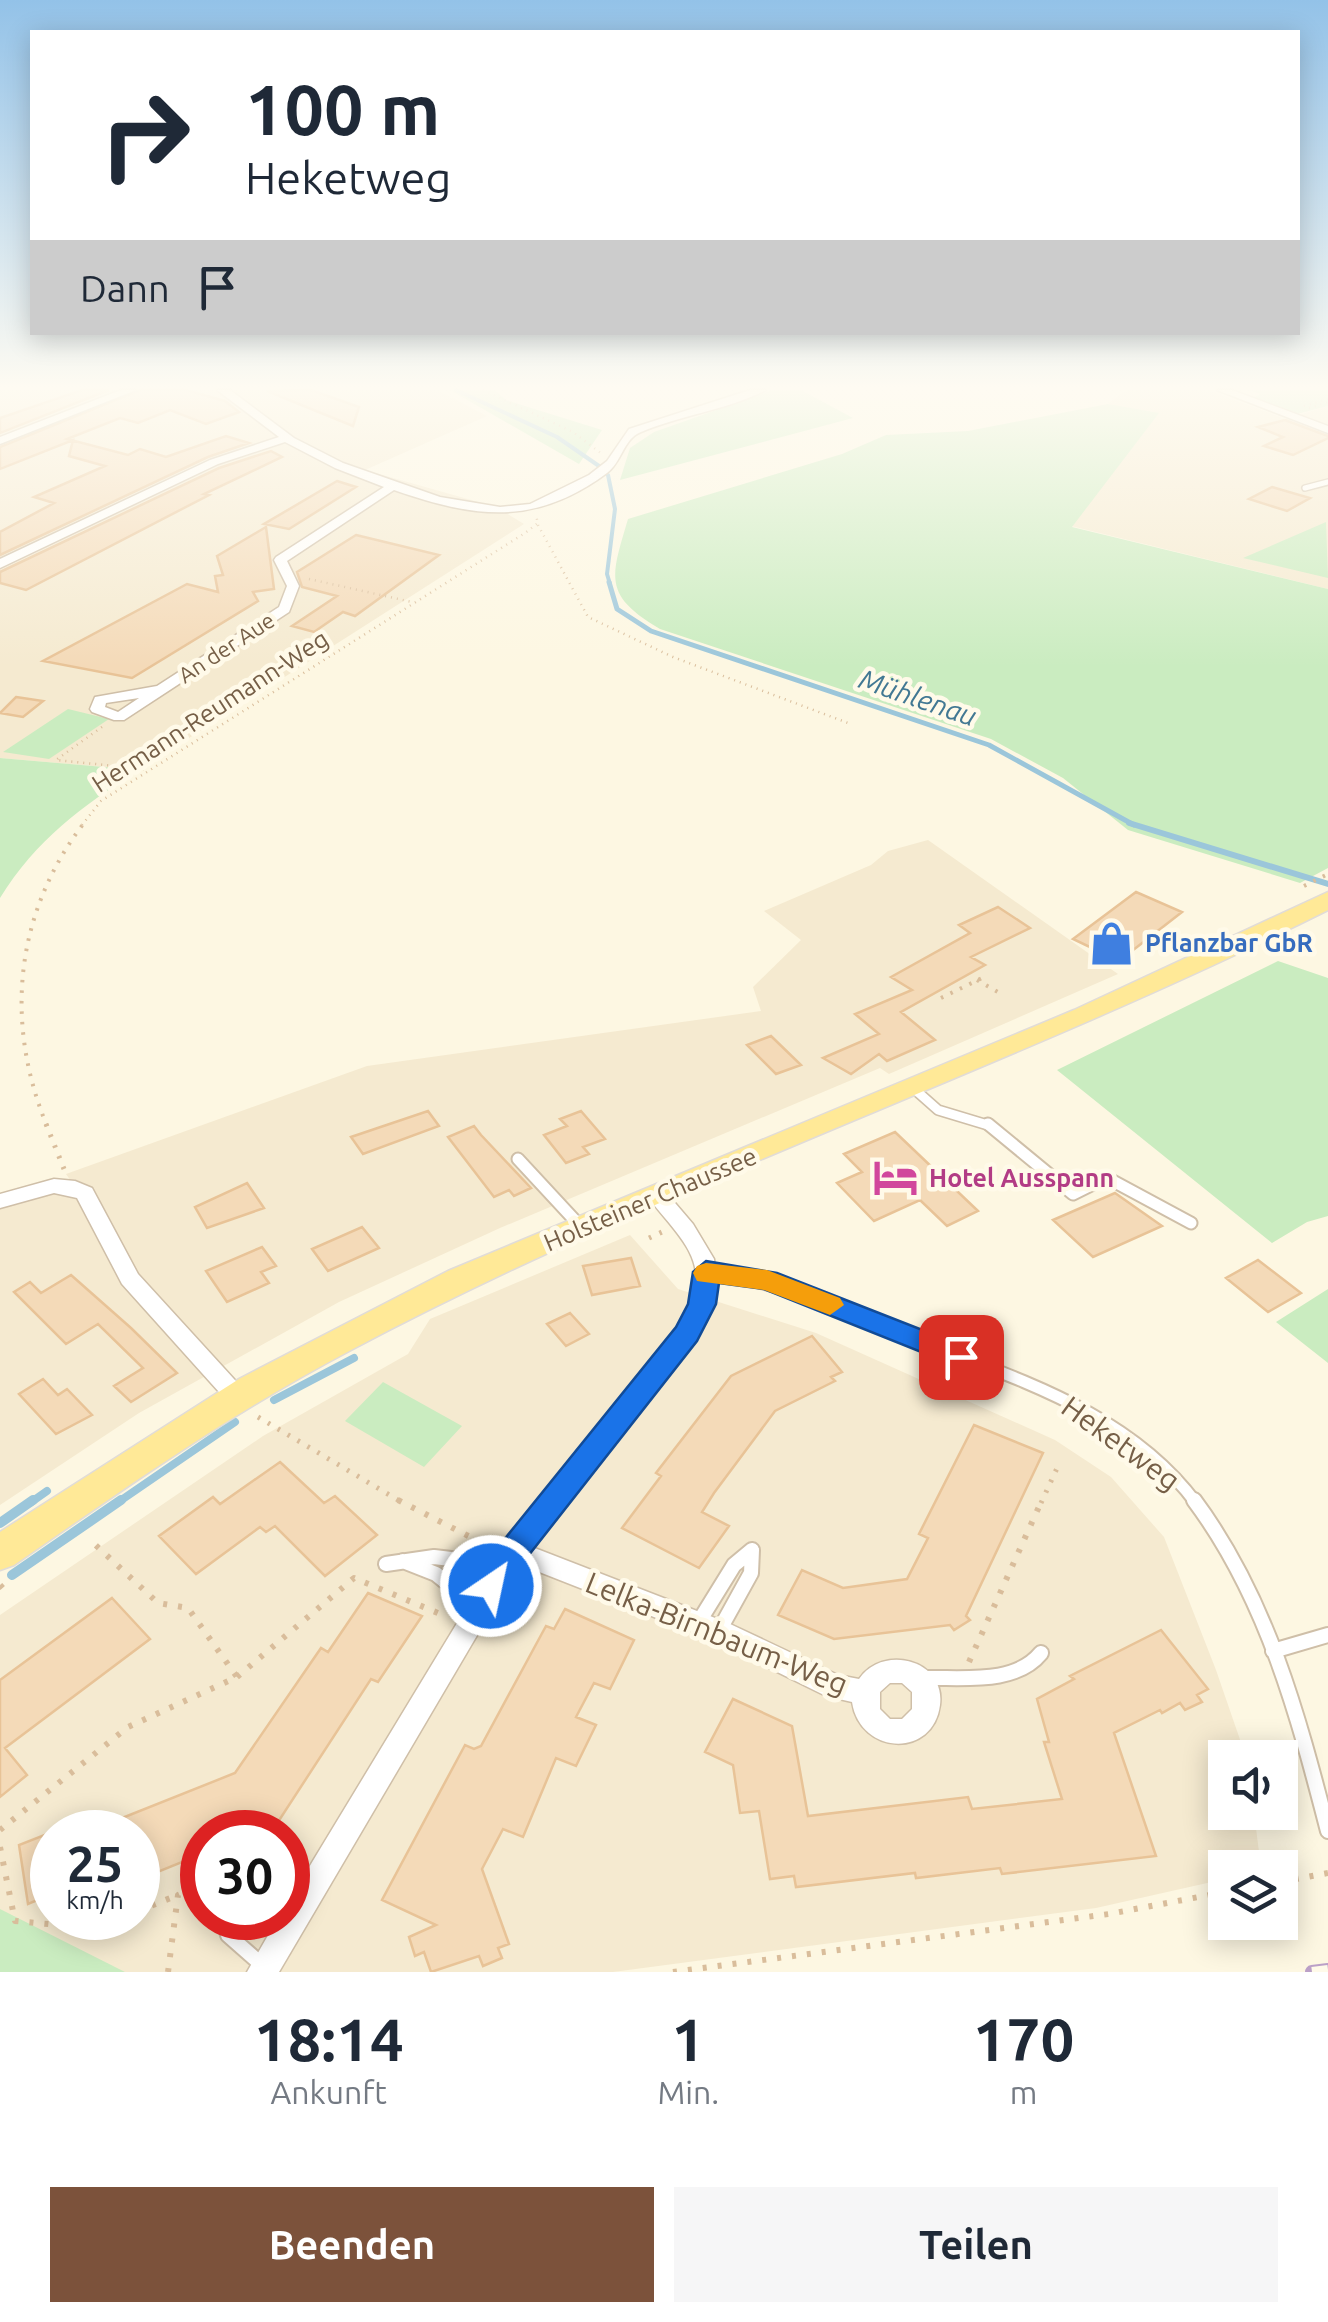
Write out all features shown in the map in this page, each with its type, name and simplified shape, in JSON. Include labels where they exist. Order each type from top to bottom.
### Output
[{"type":"main road","name":"Holsteiner Chaussee","points":[[0,1553],[236,1396],[343,1338],[657,1195],[1194,969],[1316,893]]},
{"type":"street","points":[[0,564],[172,482]]},
{"type":"street","points":[[384,482],[482,507],[532,507],[582,482]]},
{"type":"street","name":"An der Aue","points":[[160,690],[100,700],[97,709],[119,717],[285,609],[293,586],[280,560],[393,486]]},
{"type":"street","points":[[0,1200],[52,1185],[73,1185],[85,1193],[130,1279],[236,1396]]},
{"type":"street","points":[[264,1970],[509,1558],[687,1334],[702,1304],[706,1272],[694,1240],[657,1195]]},
{"type":"street","name":"Lelka-Birnbaum-Weg","points":[[509,1558],[708,1627],[834,1688],[864,1692]]},
{"type":"street","name":"Lelka-Birnbaum-Weg","points":[[884,1672],[916,1679],[929,1705],[927,1714],[914,1728],[882,1726],[867,1711],[864,1692],[868,1683],[884,1672]]},
{"type":"lane","points":[[1305,488],[1328,482]]},
{"type":"lane","points":[[912,1087],[938,1110],[984,1121],[1072,1194],[1098,1181],[1113,1181],[1129,1186],[1191,1223]]},
{"type":"lane","points":[[518,1159],[581,1228]]},
{"type":"lane","name":"Heketweg","points":[[706,1272],[767,1280],[1050,1391],[1131,1443],[1185,1486],[1225,1546],[1273,1651],[1302,1728],[1328,1831]]},
{"type":"lane","points":[[752,1550],[752,1573],[708,1627],[734,1565],[752,1550]]},
{"type":"lane","points":[[477,1607],[436,1574],[393,1562],[434,1557],[509,1558]]},
{"type":"lane","points":[[1273,1651],[1328,1635]]},
{"type":"lane","points":[[916,1679],[963,1674],[992,1676],[1028,1670],[1041,1653]]},
{"type":"lane","points":[[310,1885],[314,1886]]},
{"type":"lane","points":[[233,1940],[264,1970]]},
{"type":"path","points":[[532,507],[588,617],[673,657],[848,723]]},
{"type":"path","name":"Hermann-Reumann-Weg","points":[[64,834],[148,769],[538,523]]},
{"type":"path","points":[[285,575],[413,602]]},
{"type":"path","points":[[119,717],[56,760],[148,769]]},
{"type":"path","points":[[1316,893],[1328,874]]},
{"type":"path","points":[[941,998],[979,979],[998,992]]},
{"type":"path","points":[[39,1130],[73,1185]]},
{"type":"path","points":[[236,1396],[270,1428],[486,1546]]},
{"type":"path","points":[[963,1674],[1058,1466]]},
{"type":"path","points":[[89,1538],[158,1603],[188,1608],[237,1678]]},
{"type":"path","points":[[0,1830],[128,1727],[237,1678],[354,1578],[438,1613]]},
{"type":"path","points":[[0,1585],[9,1595]]},
{"type":"path","points":[[0,1848],[15,1921],[30,1922]]},
{"type":"path","points":[[1298,1879],[1328,1873]]},
{"type":"path","points":[[160,1902],[178,1895],[168,1972]]},
{"type":"path","points":[[673,1972],[1108,1914],[1208,1895]]},
{"type":"shaded area","points":[[0,482],[408,482],[496,507],[524,524],[139,770],[0,758]]},
{"type":"shaded area","points":[[1105,482],[1328,482],[1328,589],[1071,526]]},
{"type":"shaded area","points":[[928,840],[1118,974],[889,1074],[880,1068],[500,1228],[339,1302],[139,1413],[0,1505],[0,1201],[73,1184],[66,1174],[367,1066],[761,1011],[753,987],[801,940],[764,911],[871,865],[888,851]]},
{"type":"shaded area","points":[[630,1235],[678,1289],[816,1333],[1055,1440],[1111,1477],[1164,1537],[1240,1740],[1208,1740],[1208,1830],[1256,1830],[1259,1850],[1208,1850],[1208,1883],[1096,1908],[613,1972],[66,1972],[0,1946],[0,1615],[263,1436],[408,1354],[430,1319]]},
{"type":"green space","points":[[750,482],[1106,482],[1072,527],[1328,589],[1328,868],[1300,883],[1128,830],[1063,778],[991,739],[660,629],[628,606],[616,583],[615,570],[628,519]]},
{"type":"green space","points":[[1326,522],[1328,578],[1243,558]]},
{"type":"green space","points":[[68,709],[109,719],[49,759],[3,752]]},
{"type":"green space","points":[[0,758],[139,770],[62,826],[29,859],[0,898]]},
{"type":"green space","points":[[1278,961],[1328,978],[1328,1216],[1307,1222],[1272,1243],[1057,1070]]},
{"type":"green space","points":[[1328,1289],[1328,1363],[1276,1322]]},
{"type":"green space","points":[[383,1382],[462,1426],[424,1467],[345,1421]]},
{"type":"green space","points":[[0,1909],[30,1924],[30,1940],[62,1940],[125,1972],[0,1972]]},
{"type":"building","points":[[68,482],[155,482],[0,555],[0,532],[54,503],[34,497]]},
{"type":"building","points":[[189,482],[229,482],[26,590],[0,583],[0,572]]},
{"type":"building","points":[[335,482],[356,487],[289,529],[264,524]]},
{"type":"building","points":[[1272,487],[1310,498],[1287,511],[1249,499]]},
{"type":"building","points":[[266,527],[274,589],[253,592],[258,601],[132,678],[43,661],[187,584],[218,592],[215,576],[223,575],[217,556]]},
{"type":"building","points":[[356,535],[439,555],[355,616],[343,612],[314,632],[292,626],[337,596],[302,587],[297,572]]},
{"type":"building","points":[[16,697],[43,701],[23,717],[0,713]]},
{"type":"building","points":[[1136,892],[1182,912],[1119,961],[1073,939]]},
{"type":"building","points":[[998,907],[1030,928],[971,957],[985,965],[901,1012],[935,1040],[887,1061],[879,1054],[851,1074],[823,1058],[879,1034],[855,1014],[912,990],[891,977],[970,933],[959,925]]},
{"type":"building","points":[[771,1036],[801,1065],[776,1074],[747,1045]]},
{"type":"building","points":[[428,1111],[439,1126],[363,1154],[351,1137]]},
{"type":"building","points":[[581,1111],[605,1139],[583,1147],[589,1154],[566,1163],[544,1135],[567,1126],[560,1119]]},
{"type":"building","points":[[474,1126],[531,1188],[514,1196],[509,1190],[494,1197],[448,1137]]},
{"type":"building","name":"Hotel Ausspann","points":[[895,1132],[978,1211],[947,1226],[920,1200],[874,1221],[837,1183],[862,1172],[844,1154]]},
{"type":"building","points":[[247,1183],[264,1208],[207,1228],[195,1207]]},
{"type":"building","points":[[1115,1193],[1162,1226],[1093,1257],[1053,1220]]},
{"type":"building","points":[[362,1227],[379,1248],[328,1271],[312,1249]]},
{"type":"building","points":[[262,1247],[276,1266],[261,1272],[269,1283],[227,1302],[206,1271]]},
{"type":"building","points":[[631,1258],[640,1286],[592,1295],[583,1266]]},
{"type":"building","points":[[1258,1260],[1301,1293],[1268,1312],[1226,1278]]},
{"type":"building","points":[[71,1275],[177,1373],[131,1402],[114,1386],[143,1368],[98,1324],[66,1344],[14,1292],[30,1282],[41,1293]]},
{"type":"building","points":[[570,1313],[589,1334],[566,1346],[547,1324]]},
{"type":"building","points":[[812,1336],[842,1372],[831,1377],[835,1381],[775,1411],[714,1493],[702,1512],[729,1526],[699,1568],[622,1528],[661,1476],[656,1473],[731,1376]]},
{"type":"building","points":[[43,1379],[58,1395],[67,1389],[92,1415],[56,1434],[19,1394]]},
{"type":"building","points":[[974,1425],[1043,1453],[966,1616],[970,1620],[954,1630],[950,1625],[834,1639],[778,1615],[802,1570],[843,1588],[907,1579],[928,1538],[919,1534]]},
{"type":"building","points":[[280,1462],[324,1503],[335,1496],[377,1535],[325,1576],[275,1526],[266,1532],[260,1527],[196,1574],[159,1536],[213,1497],[220,1504]]},
{"type":"building","points":[[368,1593],[422,1616],[378,1682],[371,1679],[286,1810],[180,1810],[180,1863],[160,1871],[160,1810],[142,1810],[235,1773],[321,1648],[328,1652]]},
{"type":"building","points":[[112,1598],[150,1639],[5,1748],[27,1775],[0,1797],[0,1680]]},
{"type":"building","points":[[565,1609],[634,1640],[610,1689],[594,1683],[576,1717],[596,1725],[576,1766],[556,1758],[523,1837],[503,1829],[482,1869],[509,1944],[498,1948],[502,1958],[483,1966],[479,1956],[431,1972],[424,1952],[415,1956],[409,1937],[436,1925],[382,1900],[465,1745],[474,1749],[481,1746],[546,1626],[554,1629]]},
{"type":"building","points":[[1161,1630],[1208,1689],[1197,1695],[1202,1702],[1185,1710],[1180,1703],[1114,1733],[1156,1856],[1002,1874],[1000,1868],[916,1878],[915,1873],[796,1887],[794,1876],[770,1879],[759,1811],[740,1813],[733,1765],[705,1752],[733,1699],[792,1726],[808,1816],[968,1797],[972,1809],[1062,1799],[1044,1742],[1049,1742],[1037,1699],[1074,1679],[1070,1676]]},
{"type":"building","points":[[30,1841],[28,1904],[19,1845]]},
{"type":"waterway","name":"Mühlenau","points":[[609,482],[615,509],[607,574],[610,584]]},
{"type":"waterway","name":"Mühlenau","points":[[609,582],[617,609],[651,631],[989,745],[1132,824]]},
{"type":"waterway","name":"Mühlenau","points":[[1132,824],[1328,884]]},
{"type":"waterway","points":[[274,1400],[354,1358]]},
{"type":"waterway","points":[[117,1503],[235,1422]]},
{"type":"waterway","points":[[30,1503],[47,1491]]},
{"type":"waterway","points":[[0,1523],[33,1500]]},
{"type":"waterway","points":[[12,1575],[121,1500]]},
{"type":"railway","points":[[1312,1972],[1328,1970]]},
{"type":"slow traffic","points":[[706,1273],[767,1280],[830,1305]]},
{"type":"place","name":"Pflanzbar GbR","points":[[1112,943]]},
{"type":"place","name":"Hotel Ausspann","points":[[896,1178]]},
{"type":"route","points":[[491,1586],[514,1550],[687,1334],[702,1304],[706,1272],[767,1280],[961,1357]]}]
